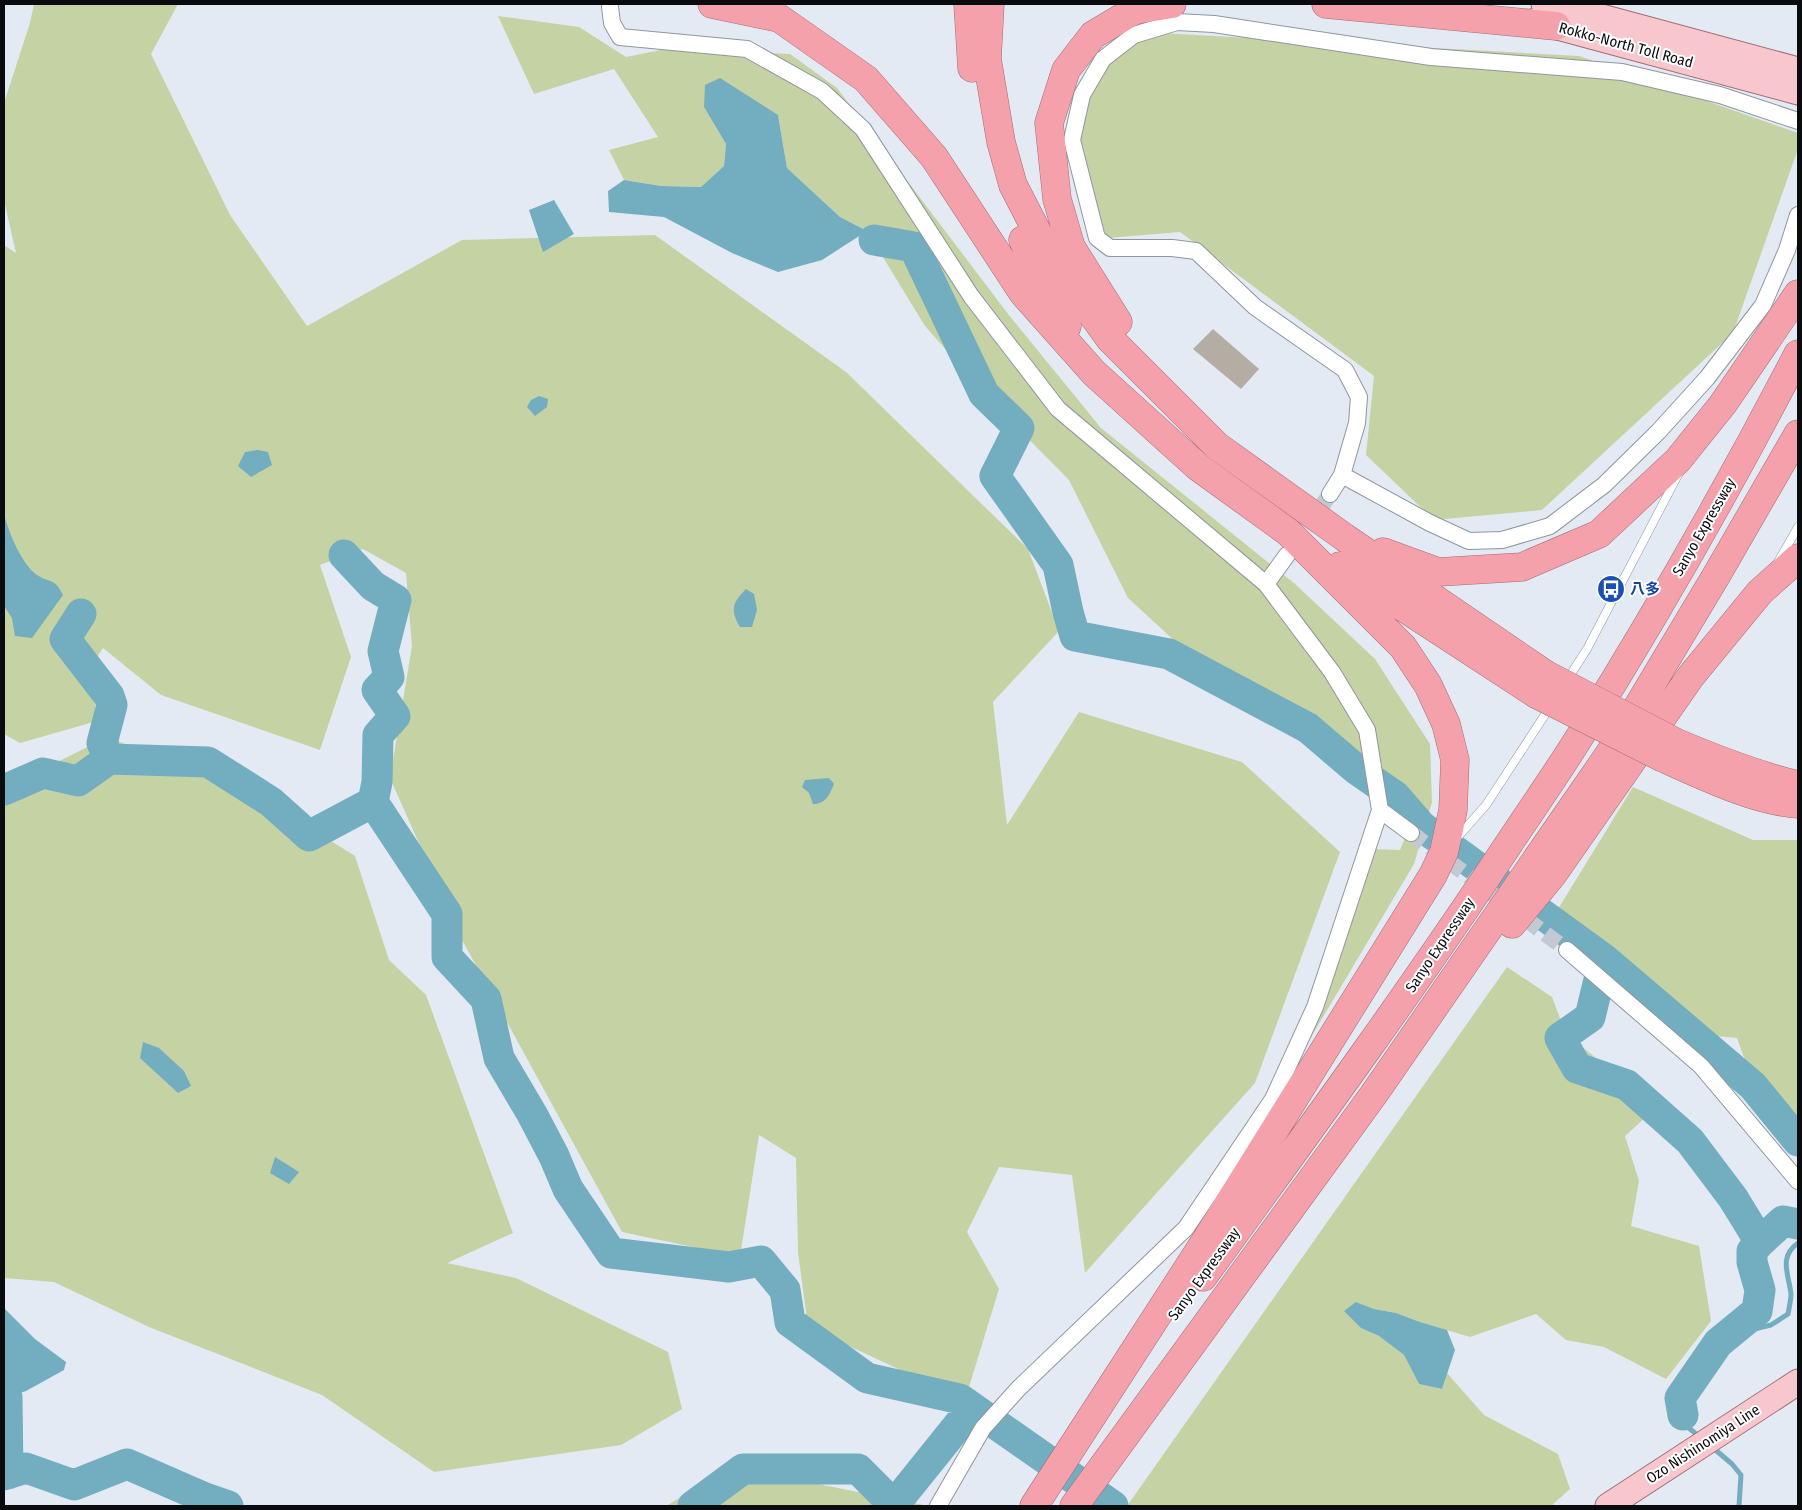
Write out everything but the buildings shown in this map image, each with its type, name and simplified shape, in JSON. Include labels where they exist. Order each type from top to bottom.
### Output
[{"type":"highway","points":[[712,4],[779,18],[866,79],[934,157],[1023,294],[1094,373],[1403,647],[1428,685],[1446,724],[1455,760],[1453,810],[1444,852],[1434,875],[1208,1237],[1035,1506]]},
{"type":"highway","points":[[968,4],[975,98],[988,151],[1003,198],[1043,283],[1094,373]]},
{"type":"highway","points":[[990,4],[987,59],[1001,142],[1013,185],[1049,255],[1110,339],[1217,446],[1344,537],[1549,689]]},
{"type":"highway","points":[[1160,389],[1071,247],[1057,200],[1049,123],[1066,70],[1092,35],[1135,10],[1172,4]]},
{"type":"highway","points":[[1326,4],[1550,15]]},
{"type":"highway","points":[[1344,537],[1438,572],[1522,567],[1599,534],[1678,460],[1723,404],[1798,294]]},
{"type":"highway","name":"Sanyo Expressway","points":[[1035,1506],[1360,1061],[1444,941],[1582,735],[1690,552],[1762,424],[1798,354]]},
{"type":"highway","name":"Sanyo Expressway","points":[[1074,1506],[1374,1094],[1610,752],[1716,576],[1798,434]]},
{"type":"highway","points":[[1287,544],[1549,689],[1669,750],[1719,783],[1780,803],[1798,804]]},
{"type":"highway","points":[[1374,1094],[1552,874],[1691,676],[1760,592],[1798,558]]},
{"type":"highway","points":[[1669,750],[1722,762],[1771,779],[1798,785]]},
{"type":"main road","name":"Rokko-North Toll Road","points":[[1451,4],[1550,15],[1587,13],[1798,70]]},
{"type":"main road","name":"Rokko-North Toll Road","points":[[1550,15],[1798,92]]},
{"type":"main road","name":"Ozo Nishinomiya Line","points":[[1608,1506],[1798,1382]]},
{"type":"street","points":[[610,7],[612,23],[620,37],[747,49],[822,91],[863,130],[971,296],[1058,408],[1266,584],[1332,672],[1367,730],[1380,810],[1315,1007],[1273,1099],[1186,1228],[1018,1389],[983,1428],[938,1506]]},
{"type":"street","points":[[1330,494],[1342,475],[1358,423],[1359,397],[1345,370],[1255,307],[1196,251],[1172,248],[1110,248],[1097,238],[1072,140],[1082,95],[1103,60],[1126,41],[1134,35],[1177,22],[1214,24],[1431,57],[1622,72],[1720,95],[1798,121]]},
{"type":"street","points":[[1342,475],[1430,523],[1469,541],[1502,540],[1550,526],[1604,485],[1658,432],[1707,378],[1763,305],[1787,250],[1798,215]]},
{"type":"street","points":[[1266,584],[1287,544]]},
{"type":"street","points":[[1380,810],[1411,833]]},
{"type":"street","points":[[1567,950],[1701,1066],[1798,1181]]},
{"type":"lane","points":[[1444,852],[1486,805],[1549,689],[1587,648],[1701,432]]},
{"type":"lane","points":[[1760,592],[1798,527]]},
{"type":"green space","points":[[34,4],[178,4],[151,54],[230,215],[307,326],[462,240],[655,235],[846,372],[1028,549],[1059,631],[993,702],[1007,825],[1079,712],[1242,762],[1340,852],[1255,1083],[1085,1273],[1072,1175],[999,1167],[967,1232],[999,1289],[965,1400],[808,1327],[798,1252],[796,1158],[759,1135],[740,1257],[622,1232],[462,940],[390,778],[412,646],[406,573],[363,549],[320,565],[351,657],[320,750],[161,695],[103,648],[90,668],[97,721],[20,743],[4,734],[4,245],[16,253],[4,200],[4,103],[30,23]]},
{"type":"green space","points":[[498,16],[579,27],[626,57],[666,49],[790,54],[837,88],[1008,314],[1101,428],[1295,584],[1375,659],[1430,744],[1432,802],[1414,864],[1311,1037],[1371,849],[1400,850],[1418,806],[1361,755],[1341,771],[1228,690],[1128,598],[1069,480],[995,405],[925,326],[867,231],[840,217],[787,168],[778,115],[704,107],[726,144],[724,166],[701,187],[661,186],[624,180],[609,150],[658,137],[614,69],[534,94]]},
{"type":"green space","points":[[1160,33],[1579,56],[1798,133],[1798,149],[1733,333],[1542,510],[1434,520],[1366,455],[1374,376],[1180,232],[1108,238],[1074,171],[1076,120],[1109,54]]},
{"type":"green space","points":[[107,737],[253,792],[355,856],[389,960],[426,995],[513,1233],[447,1263],[516,1278],[668,1352],[682,1409],[621,1445],[434,1472],[322,1395],[149,1327],[54,1282],[4,1278],[4,786],[6,788]]},
{"type":"green space","points":[[1633,787],[1753,840],[1798,840],[1798,1128],[1749,1071],[1737,1038],[1704,1035],[1558,909]]},
{"type":"green space","points":[[1507,967],[1552,997],[1566,1034],[1657,1107],[1625,1136],[1639,1181],[1631,1226],[1699,1246],[1711,1321],[1666,1379],[1604,1347],[1566,1340],[1536,1314],[1470,1337],[1356,1302],[1361,1328],[1379,1336],[1404,1355],[1419,1384],[1442,1389],[1447,1373],[1484,1415],[1558,1454],[1570,1489],[1551,1506],[1127,1506]]},
{"type":"green space","points":[[731,1467],[929,1506],[666,1506]]},
{"type":"water","points":[[720,78],[778,115],[787,168],[840,217],[867,231],[822,260],[778,272],[732,253],[664,217],[609,212],[608,191],[624,180],[661,186],[701,187],[724,166],[726,144],[704,107],[705,85]]},
{"type":"water","points":[[554,200],[574,234],[543,252],[529,210]]},
{"type":"water","points":[[539,396],[548,399],[547,407],[535,416],[527,407],[531,400]]},
{"type":"water","points":[[258,450],[268,452],[272,465],[251,477],[238,466],[245,452]]},
{"type":"water","points":[[4,514],[12,538],[26,564],[37,575],[55,583],[63,595],[32,638],[15,636],[12,618],[4,606]]},
{"type":"water","points":[[746,589],[754,594],[757,610],[752,627],[740,627],[735,616],[734,607],[738,598]]},
{"type":"water","points":[[829,778],[834,784],[829,795],[821,802],[813,804],[809,793],[802,787],[805,780]]},
{"type":"water","points":[[143,1042],[159,1048],[184,1071],[191,1086],[178,1093],[140,1058]]},
{"type":"water","points":[[275,1157],[299,1172],[289,1184],[270,1173]]},
{"type":"water","points":[[1356,1302],[1447,1330],[1455,1350],[1442,1389],[1419,1384],[1404,1355],[1379,1336],[1361,1328],[1344,1311]]},
{"type":"water","points":[[4,1308],[35,1339],[66,1362],[64,1370],[26,1391],[7,1397],[4,1396]]},
{"type":"waterway","points":[[874,240],[914,247],[984,394],[1019,428],[995,476],[1058,565],[1075,636],[1169,654],[1308,728],[1356,769],[1395,796],[1421,826],[1604,959],[1753,1086],[1798,1141]]},
{"type":"waterway","points":[[344,555],[373,586],[396,600],[383,651],[389,677],[377,690],[395,716],[378,735],[377,782],[373,802]]},
{"type":"waterway","points":[[81,614],[65,639],[109,696],[112,705],[102,743],[109,759]]},
{"type":"waterway","points":[[4,790],[43,773],[78,781],[109,759],[208,762],[271,802],[309,836],[373,802],[447,914],[447,957],[486,999],[499,1058],[532,1114],[554,1156],[568,1189],[611,1253],[729,1267],[761,1261],[785,1290],[790,1322],[867,1378],[960,1399],[1113,1506]]},
{"type":"waterway","points":[[1604,959],[1590,1017],[1560,1038],[1577,1068],[1627,1085],[1690,1141],[1733,1198],[1760,1242],[1783,1221],[1798,1224]]},
{"type":"waterway","points":[[1683,1415],[1680,1398],[1718,1343],[1757,1311],[1760,1290],[1752,1262],[1752,1251],[1760,1242]]},
{"type":"waterway","points":[[1700,1437],[1685,1425],[1683,1415],[1688,1403],[1730,1346],[1750,1330],[1771,1325],[1788,1314],[1791,1294],[1786,1260],[1792,1248],[1798,1243]]},
{"type":"waterway","points":[[7,1397],[8,1474]]},
{"type":"waterway","points":[[693,1506],[743,1469],[858,1469],[894,1505],[972,1408]]},
{"type":"waterway","points":[[1712,1447],[1732,1464],[1741,1475],[1739,1506]]},
{"type":"waterway","points":[[4,1475],[26,1468],[74,1485],[127,1464],[228,1506]]},
{"type":"tunnel","points":[[1293,548],[1330,494]]},
{"type":"tunnel","points":[[1411,833],[1567,950]]},
{"type":"place","name":"八多","points":[[1611,589]]}]
